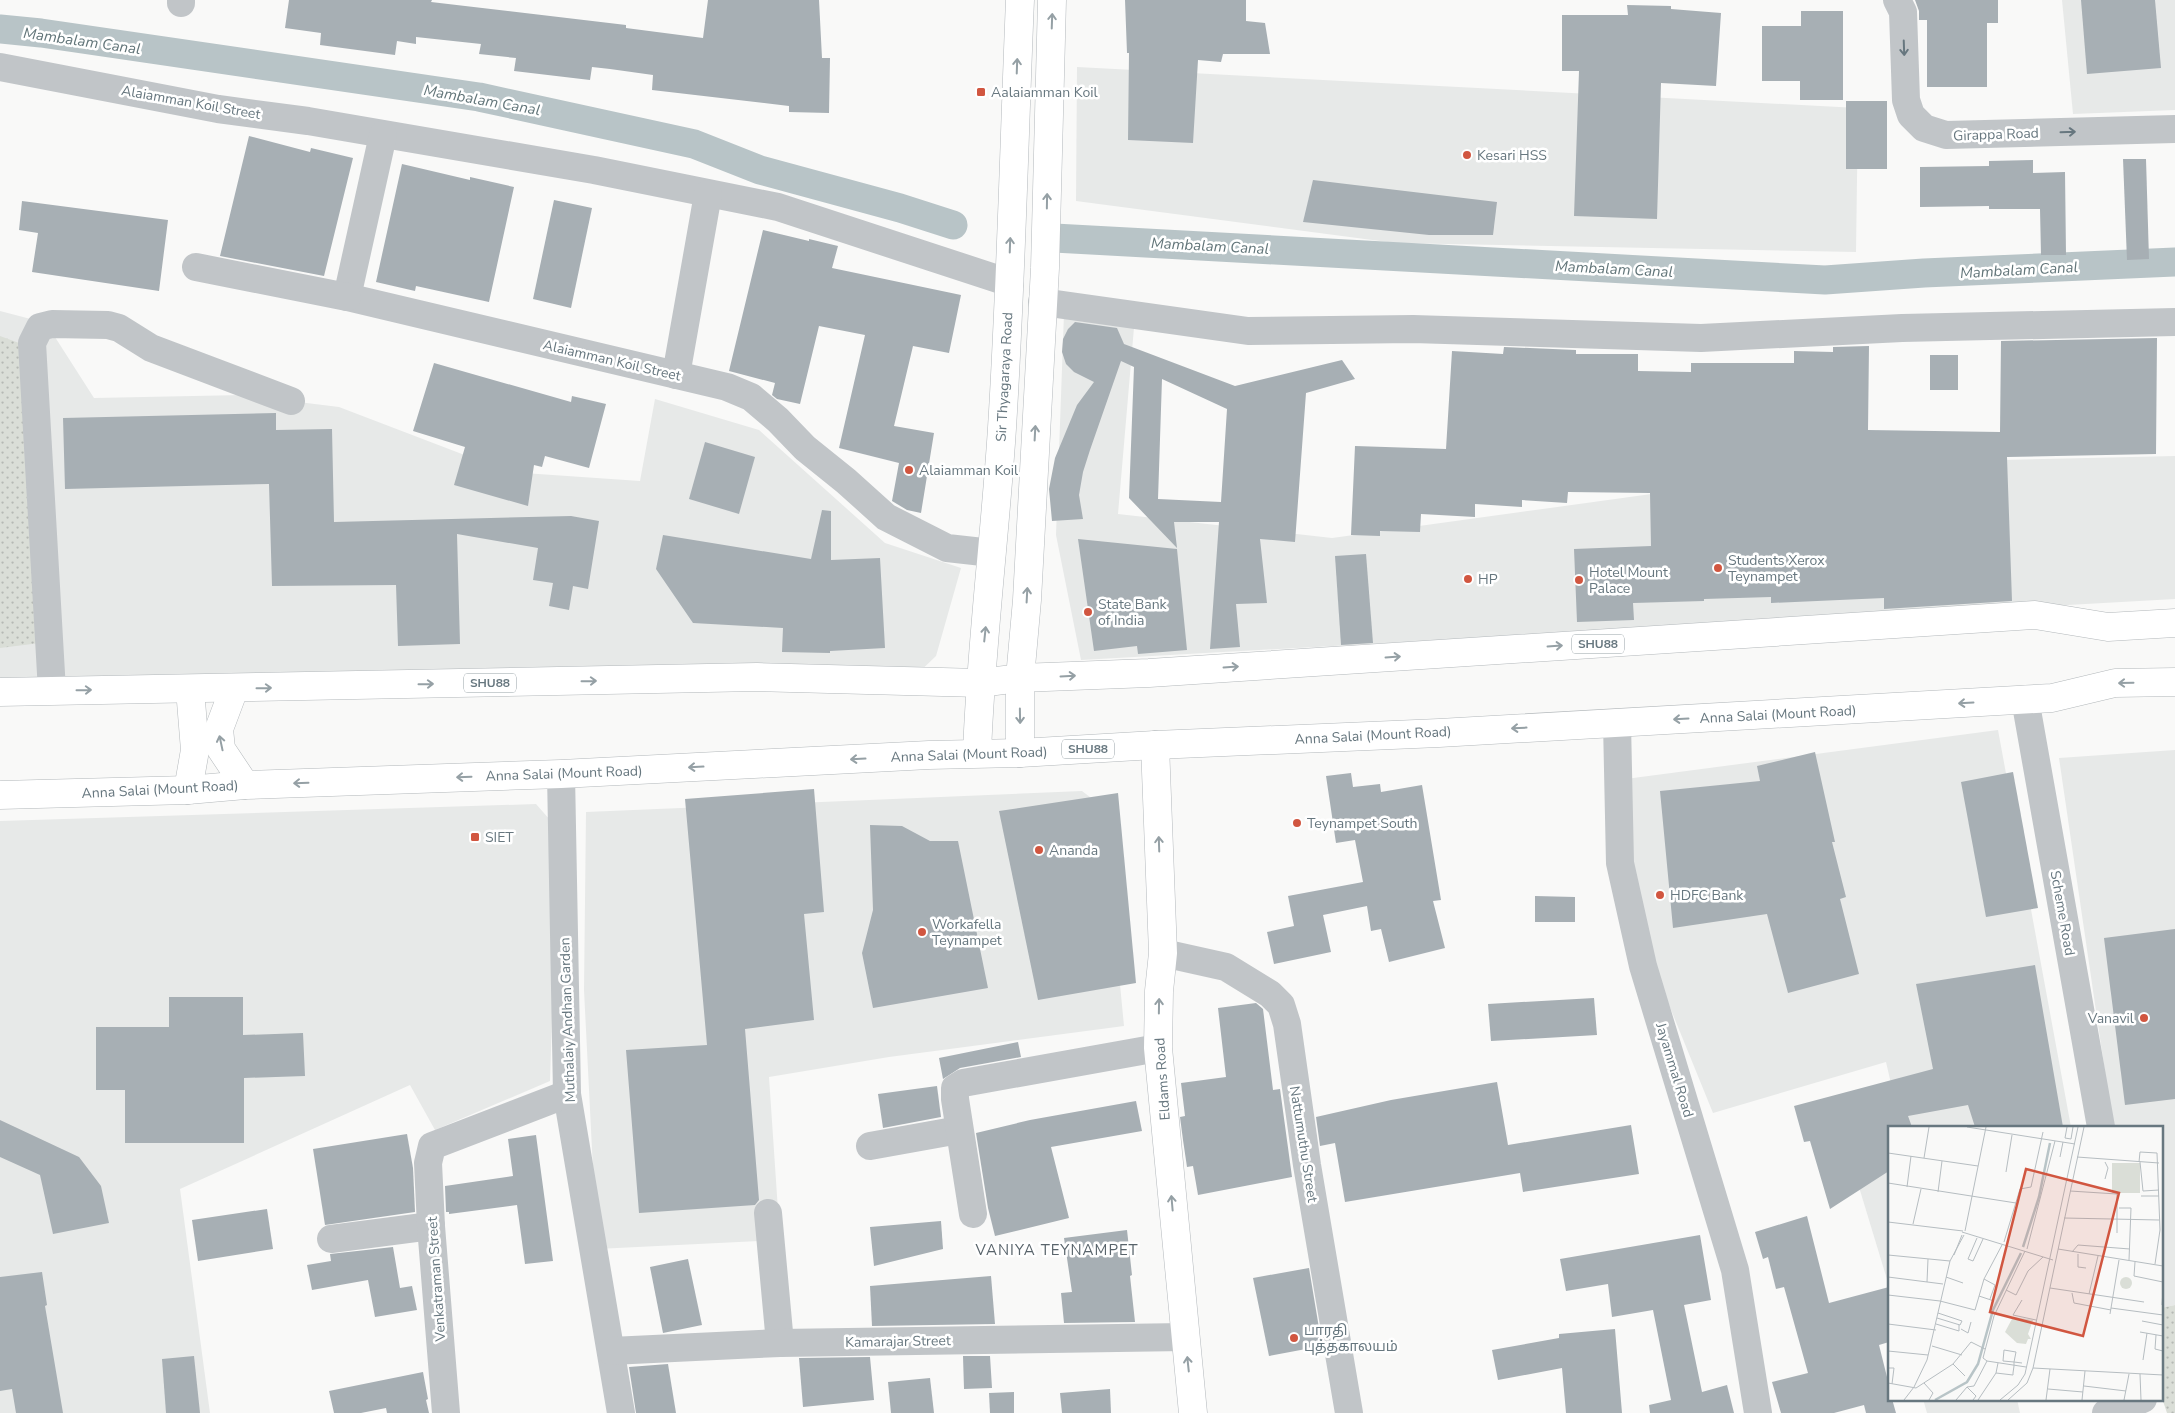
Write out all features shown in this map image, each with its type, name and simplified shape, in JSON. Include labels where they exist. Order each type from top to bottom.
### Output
[{"type":"main road","name":"Sir Thyagaraya Road","points":[[977,753],[980,683],[992,553],[1010,283],[1020,0]]},
{"type":"main road","points":[[1020,753],[1020,678],[1027,600],[1045,268],[1052,0]]},
{"type":"main road","name":"SHU88","points":[[0,692],[757,677],[980,683],[1020,678],[1148,672],[2035,615],[2108,627],[2175,623]]},
{"type":"main road","name":"Anna Salai (Mount Road)","points":[[0,795],[188,790],[245,785],[561,774],[1617,723],[2052,698],[2115,683],[2175,682]]},
{"type":"main road","points":[[234,688],[219,729],[221,749],[245,785]]},
{"type":"main road","points":[[188,790],[195,750],[190,689]]},
{"type":"main road","name":"Eldams Road","points":[[1156,745],[1163,952],[1159,991],[1158,1048],[1193,1413]]},
{"type":"street","name":"Girappa Road","points":[[1897,0],[1903,12],[1906,100],[1911,115],[1924,128],[1946,135],[2175,129]]},
{"type":"street","name":"Alaiamman Koil Street","points":[[0,67],[218,109],[308,121],[594,170],[778,208],[1010,283]]},
{"type":"street","points":[[347,297],[382,135]]},
{"type":"street","points":[[676,375],[708,194]]},
{"type":"street","name":"Alaiamman Koil Street","points":[[196,267],[347,297],[727,386],[751,397],[778,420],[804,448],[846,481],[886,517],[947,548],[992,553]]},
{"type":"street","points":[[1042,302],[1248,330],[1413,329],[1701,338],[1902,328],[2175,322]]},
{"type":"street","points":[[52,691],[32,343],[40,327],[52,324],[108,325],[119,328],[151,348],[291,401]]},
{"type":"street","name":"Scheme Road","points":[[2025,699],[2102,1126]]},
{"type":"street","name":"Jayammal Road","points":[[1617,723],[1620,863],[1643,966],[1735,1270],[1758,1413]]},
{"type":"street","name":"Muthalaiy Andhan Garden","points":[[561,774],[567,1094],[620,1413]]},
{"type":"street","name":"Nattumuthu Street","points":[[1163,952],[1226,966],[1270,994],[1281,1005],[1287,1024],[1307,1165],[1349,1413]]},
{"type":"street","points":[[973,1214],[959,1130],[955,1088],[963,1083],[1158,1048]]},
{"type":"street","name":"Venkatraman Street","points":[[446,1413],[431,1226],[428,1163],[432,1146],[567,1094]]},
{"type":"street","points":[[870,1146],[959,1130]]},
{"type":"street","points":[[768,1213],[780,1343]]},
{"type":"street","points":[[332,1239],[431,1226]]},
{"type":"street","name":"Kamarajar Street","points":[[611,1351],[780,1343],[1185,1337]]},
{"type":"street","points":[[2106,1413],[2140,1400]]},
{"type":"shaded area","points":[[2062,0],[2175,0],[2175,110],[2073,114]]},
{"type":"shaded area","name":"Kesari HSS","points":[[1077,67],[1858,108],[1856,252],[1395,243],[1076,201]]},
{"type":"shaded area","points":[[0,311],[46,323],[94,398],[243,395],[339,407],[509,472],[640,481],[655,399],[759,430],[885,543],[961,568],[936,656],[911,680],[0,704]]},
{"type":"shaded area","points":[[1064,313],[1135,316],[1118,514],[1332,538],[1877,463],[2175,456],[2175,599],[1081,660],[1056,535]]},
{"type":"shaded area","points":[[0,336],[19,343],[40,643],[0,648]]},
{"type":"shaded area","points":[[1998,730],[2071,1126],[1901,1126],[1886,1062],[1713,1113],[1641,936],[1618,780]]},
{"type":"shaded area","points":[[2175,750],[2175,1305],[2162,1308],[2162,1126],[2113,1126],[2059,758]]},
{"type":"shaded area","points":[[1082,791],[1103,807],[1124,1026],[889,1057],[769,1077],[780,1240],[597,1249],[584,990],[586,812]]},
{"type":"shaded area","points":[[536,804],[558,829],[550,1081],[435,1130],[410,1085],[180,1189],[210,1413],[0,1413],[0,821]]},
{"type":"shaded area","points":[[1888,1165],[1888,1283],[1859,1187]]},
{"type":"shaded area","points":[[2175,1305],[2175,1413],[2167,1413],[2162,1398],[2162,1308]]},
{"type":"shaded area","points":[[1923,1400],[2017,1400],[2020,1413],[1927,1413]]},
{"type":"building","points":[[289,0],[432,0],[431,2],[626,25],[626,28],[703,38],[708,0],[819,0],[822,58],[830,58],[829,113],[789,112],[789,106],[652,90],[653,75],[610,69],[592,67],[590,80],[514,71],[516,58],[479,54],[481,44],[416,37],[416,44],[397,41],[395,55],[320,45],[321,33],[285,28]]},
{"type":"building","points":[[1125,0],[1246,0],[1246,21],[1265,23],[1270,54],[1223,54],[1221,62],[1198,60],[1193,143],[1128,140],[1129,53],[1127,53]]},
{"type":"building","points":[[1915,0],[1998,0],[1998,23],[1987,23],[1987,87],[1927,87],[1927,20],[1919,20],[1919,11]]},
{"type":"building","points":[[2081,0],[2155,0],[2161,68],[2087,74]]},
{"type":"building","points":[[1627,5],[1671,6],[1671,9],[1721,13],[1716,86],[1661,83],[1657,219],[1574,216],[1579,71],[1562,71],[1562,15],[1628,15]]},
{"type":"building","points":[[1801,11],[1843,11],[1843,100],[1800,100],[1800,81],[1762,81],[1762,26],[1801,26]]},
{"type":"building","points":[[1846,101],[1887,101],[1887,169],[1846,169]]},
{"type":"building","points":[[249,136],[310,152],[311,148],[353,158],[324,276],[220,256]]},
{"type":"building","points":[[2123,159],[2146,159],[2149,259],[2127,260]]},
{"type":"building","points":[[2033,160],[2033,173],[2065,172],[2066,255],[2041,255],[2040,209],[1989,209],[1989,206],[1920,207],[1920,167],[1989,166],[1989,161]]},
{"type":"building","points":[[402,164],[470,180],[470,177],[514,187],[489,302],[416,286],[415,291],[376,282]]},
{"type":"building","points":[[1313,180],[1497,202],[1493,235],[1429,235],[1303,222]]},
{"type":"building","points":[[554,200],[592,208],[571,308],[533,299]]},
{"type":"building","points":[[22,201],[168,220],[159,291],[32,272],[38,233],[19,230]]},
{"type":"building","points":[[763,230],[838,246],[832,268],[961,295],[949,353],[913,346],[894,426],[934,433],[921,513],[907,510],[892,501],[899,463],[839,448],[865,335],[819,326],[800,404],[777,399],[772,395],[775,383],[729,371]]},
{"type":"building","points":[[1075,322],[1117,328],[1124,344],[1235,386],[1342,360],[1355,379],[1306,393],[1295,542],[1260,539],[1267,603],[1236,604],[1240,647],[1210,649],[1219,522],[1174,522],[1177,548],[1129,498],[1134,367],[1121,361],[1090,450],[1083,472],[1079,495],[1083,519],[1052,521],[1049,489],[1055,458],[1077,405],[1094,382],[1074,372],[1066,364],[1062,352],[1063,339],[1068,329]],"holes":[[[1162,379],[1227,409],[1221,502],[1158,499]]]},
{"type":"building","points":[[2157,338],[2156,454],[2007,457],[2012,601],[1884,609],[1884,598],[1771,603],[1771,597],[1704,599],[1704,601],[1633,603],[1634,620],[1577,622],[1574,549],[1651,546],[1650,493],[1568,492],[1567,503],[1522,500],[1522,507],[1475,504],[1475,517],[1421,514],[1420,532],[1380,531],[1380,536],[1351,535],[1355,446],[1446,449],[1452,351],[1503,354],[1504,347],[1576,350],[1576,354],[1638,354],[1638,371],[1691,372],[1691,363],[1794,363],[1794,351],[1833,352],[1833,347],[1869,346],[1868,430],[2000,432],[2001,341]]},
{"type":"building","points":[[1930,355],[1958,355],[1958,390],[1930,390]]},
{"type":"building","points":[[434,363],[571,402],[572,396],[606,404],[589,468],[545,456],[542,467],[534,465],[528,506],[454,485],[465,447],[413,431]]},
{"type":"building","points":[[276,413],[276,430],[332,429],[334,522],[571,516],[599,521],[588,589],[573,586],[569,610],[549,606],[553,583],[533,580],[538,548],[457,534],[460,644],[398,646],[396,585],[272,586],[269,484],[65,489],[63,418]]},
{"type":"building","points":[[705,442],[755,457],[739,514],[689,499]]},
{"type":"building","points":[[822,510],[831,511],[831,560],[880,558],[885,648],[830,651],[830,653],[782,652],[783,628],[693,623],[656,569],[663,535],[811,559]]},
{"type":"building","points":[[1078,539],[1177,549],[1187,650],[1138,654],[1137,646],[1094,651]]},
{"type":"building","points":[[1366,554],[1373,643],[1341,645],[1335,556]]},
{"type":"building","points":[[1815,752],[1835,842],[1832,842],[1846,897],[1840,899],[1859,974],[1788,993],[1767,914],[1673,928],[1660,791],[1760,781],[1757,766]]},
{"type":"building","points":[[2013,772],[2038,908],[1986,917],[1961,782]]},
{"type":"building","points":[[1351,773],[1353,787],[1380,784],[1381,792],[1422,785],[1441,900],[1433,901],[1445,948],[1389,962],[1381,929],[1371,931],[1367,906],[1323,915],[1331,952],[1274,964],[1267,932],[1294,926],[1288,896],[1363,882],[1355,840],[1336,843],[1326,776]]},
{"type":"building","points":[[814,789],[824,912],[804,914],[814,1020],[745,1029],[759,1200],[755,1205],[639,1213],[626,1050],[707,1045],[685,799]]},
{"type":"building","points":[[1118,793],[1136,983],[1038,1000],[999,811]]},
{"type":"building","name":"Workafella Teynampet","points":[[870,825],[902,826],[930,841],[958,841],[988,988],[873,1008],[862,953],[873,910]]},
{"type":"building","points":[[1535,896],[1575,897],[1575,922],[1535,922]]},
{"type":"building","name":"Vanavil","points":[[2175,929],[2175,1099],[2125,1105],[2104,938]]},
{"type":"building","points":[[2035,965],[2063,1126],[1975,1126],[1968,1105],[1908,1116],[1912,1126],[1888,1126],[1888,1172],[1830,1209],[1810,1141],[1804,1142],[1794,1106],[1933,1069],[1916,984]]},
{"type":"building","points":[[169,997],[243,997],[243,1035],[303,1033],[305,1076],[244,1078],[244,1143],[125,1143],[125,1090],[96,1090],[96,1027],[169,1027]]},
{"type":"building","points":[[1594,998],[1597,1035],[1491,1041],[1488,1004]]},
{"type":"building","points":[[1256,1003],[1263,1009],[1273,1090],[1280,1089],[1292,1177],[1198,1195],[1193,1166],[1187,1167],[1180,1117],[1185,1116],[1181,1083],[1226,1077],[1218,1008]]},
{"type":"building","points":[[1018,1042],[1021,1057],[960,1068],[943,1079],[939,1058]]},
{"type":"building","points":[[1497,1082],[1508,1145],[1631,1125],[1639,1174],[1523,1192],[1520,1173],[1345,1202],[1335,1143],[1320,1146],[1316,1117],[1391,1100]]},
{"type":"building","points":[[937,1086],[941,1117],[883,1128],[878,1094]]},
{"type":"building","points":[[1136,1101],[1142,1131],[1051,1147],[1069,1218],[995,1236],[988,1208],[976,1133],[1030,1120]]},
{"type":"building","points":[[0,1120],[79,1157],[101,1186],[109,1223],[53,1234],[40,1175],[0,1157]]},
{"type":"building","points":[[407,1134],[413,1168],[415,1212],[325,1225],[313,1149]]},
{"type":"building","points":[[536,1135],[553,1261],[525,1264],[517,1205],[449,1214],[449,1212],[446,1212],[445,1186],[513,1176],[508,1139]]},
{"type":"building","points":[[267,1209],[273,1249],[198,1261],[192,1220]]},
{"type":"building","points":[[1807,1216],[1829,1303],[1888,1287],[1888,1342],[1879,1345],[1888,1381],[1888,1400],[1892,1400],[1896,1413],[1866,1413],[1864,1405],[1834,1413],[1781,1413],[1772,1382],[1808,1373],[1784,1287],[1776,1289],[1768,1257],[1763,1259],[1755,1232]]},
{"type":"building","points":[[941,1221],[943,1249],[874,1266],[870,1227]]},
{"type":"building","points":[[1127,1230],[1135,1322],[1064,1323],[1061,1293],[1072,1292],[1064,1238]]},
{"type":"building","points":[[1700,1235],[1711,1300],[1684,1305],[1702,1392],[1727,1385],[1734,1413],[1650,1413],[1649,1405],[1671,1400],[1653,1310],[1612,1317],[1608,1284],[1566,1291],[1560,1259]]},
{"type":"building","points":[[393,1247],[400,1288],[412,1286],[417,1310],[375,1317],[368,1280],[312,1290],[307,1265],[331,1261],[330,1254]]},
{"type":"building","points":[[688,1259],[702,1325],[663,1333],[650,1267]]},
{"type":"building","points":[[1309,1268],[1322,1346],[1269,1356],[1253,1278]]},
{"type":"building","points":[[42,1272],[47,1305],[45,1306],[63,1413],[16,1413],[12,1389],[0,1391],[0,1277]]},
{"type":"building","points":[[991,1276],[995,1324],[872,1326],[870,1286]]},
{"type":"building","points":[[1615,1329],[1622,1413],[1566,1413],[1562,1368],[1498,1380],[1492,1350],[1559,1338],[1559,1334]]},
{"type":"building","points":[[194,1356],[200,1413],[166,1413],[162,1359]]},
{"type":"building","points":[[963,1356],[990,1356],[992,1388],[964,1389]]},
{"type":"building","points":[[870,1357],[874,1400],[803,1407],[799,1358]]},
{"type":"building","points":[[668,1364],[676,1413],[636,1413],[629,1367]]},
{"type":"building","points":[[423,1372],[429,1413],[387,1413],[386,1408],[361,1413],[334,1413],[329,1391]]},
{"type":"building","points":[[930,1378],[934,1413],[891,1413],[888,1382]]},
{"type":"building","points":[[1110,1389],[1111,1413],[1062,1413],[1060,1393]]},
{"type":"building","points":[[1014,1392],[1014,1413],[990,1413],[989,1393]]},
{"type":"waterway","name":"Mambalam Canal","points":[[0,29],[41,33],[479,97],[694,144],[760,170],[900,208],[953,225]]},
{"type":"waterway","name":"Mambalam Canal","points":[[1054,238],[1825,280],[1924,273],[2175,262]]},
{"type":"place","name":"Aalaiamman Koil","points":[[981,92]]},
{"type":"place","name":"Kesari HSS","points":[[1467,155]]},
{"type":"place","name":"Alaiamman Koil","points":[[909,470]]},
{"type":"place","name":"Students Xerox Teynampet","points":[[1718,568]]},
{"type":"place","name":"HP","points":[[1468,579]]},
{"type":"place","name":"Hotel Mount Palace","points":[[1579,580]]},
{"type":"place","name":"State Bank of India","points":[[1088,612]]},
{"type":"place","name":"Teynampet South","points":[[1297,823]]},
{"type":"place","name":"SIET","points":[[475,837]]},
{"type":"place","name":"Ananda","points":[[1039,850]]},
{"type":"place","name":"HDFC Bank","points":[[1660,895]]},
{"type":"place","name":"Workafella Teynampet","points":[[922,932]]},
{"type":"place","name":"Vanavil","points":[[2144,1018]]},
{"type":"place","name":"பாரதி புத்தகாலயம்","points":[[1294,1338]]},
{"type":"district","name":"VANIYA TEYNAMPET","points":[[1057,1250]]}]
